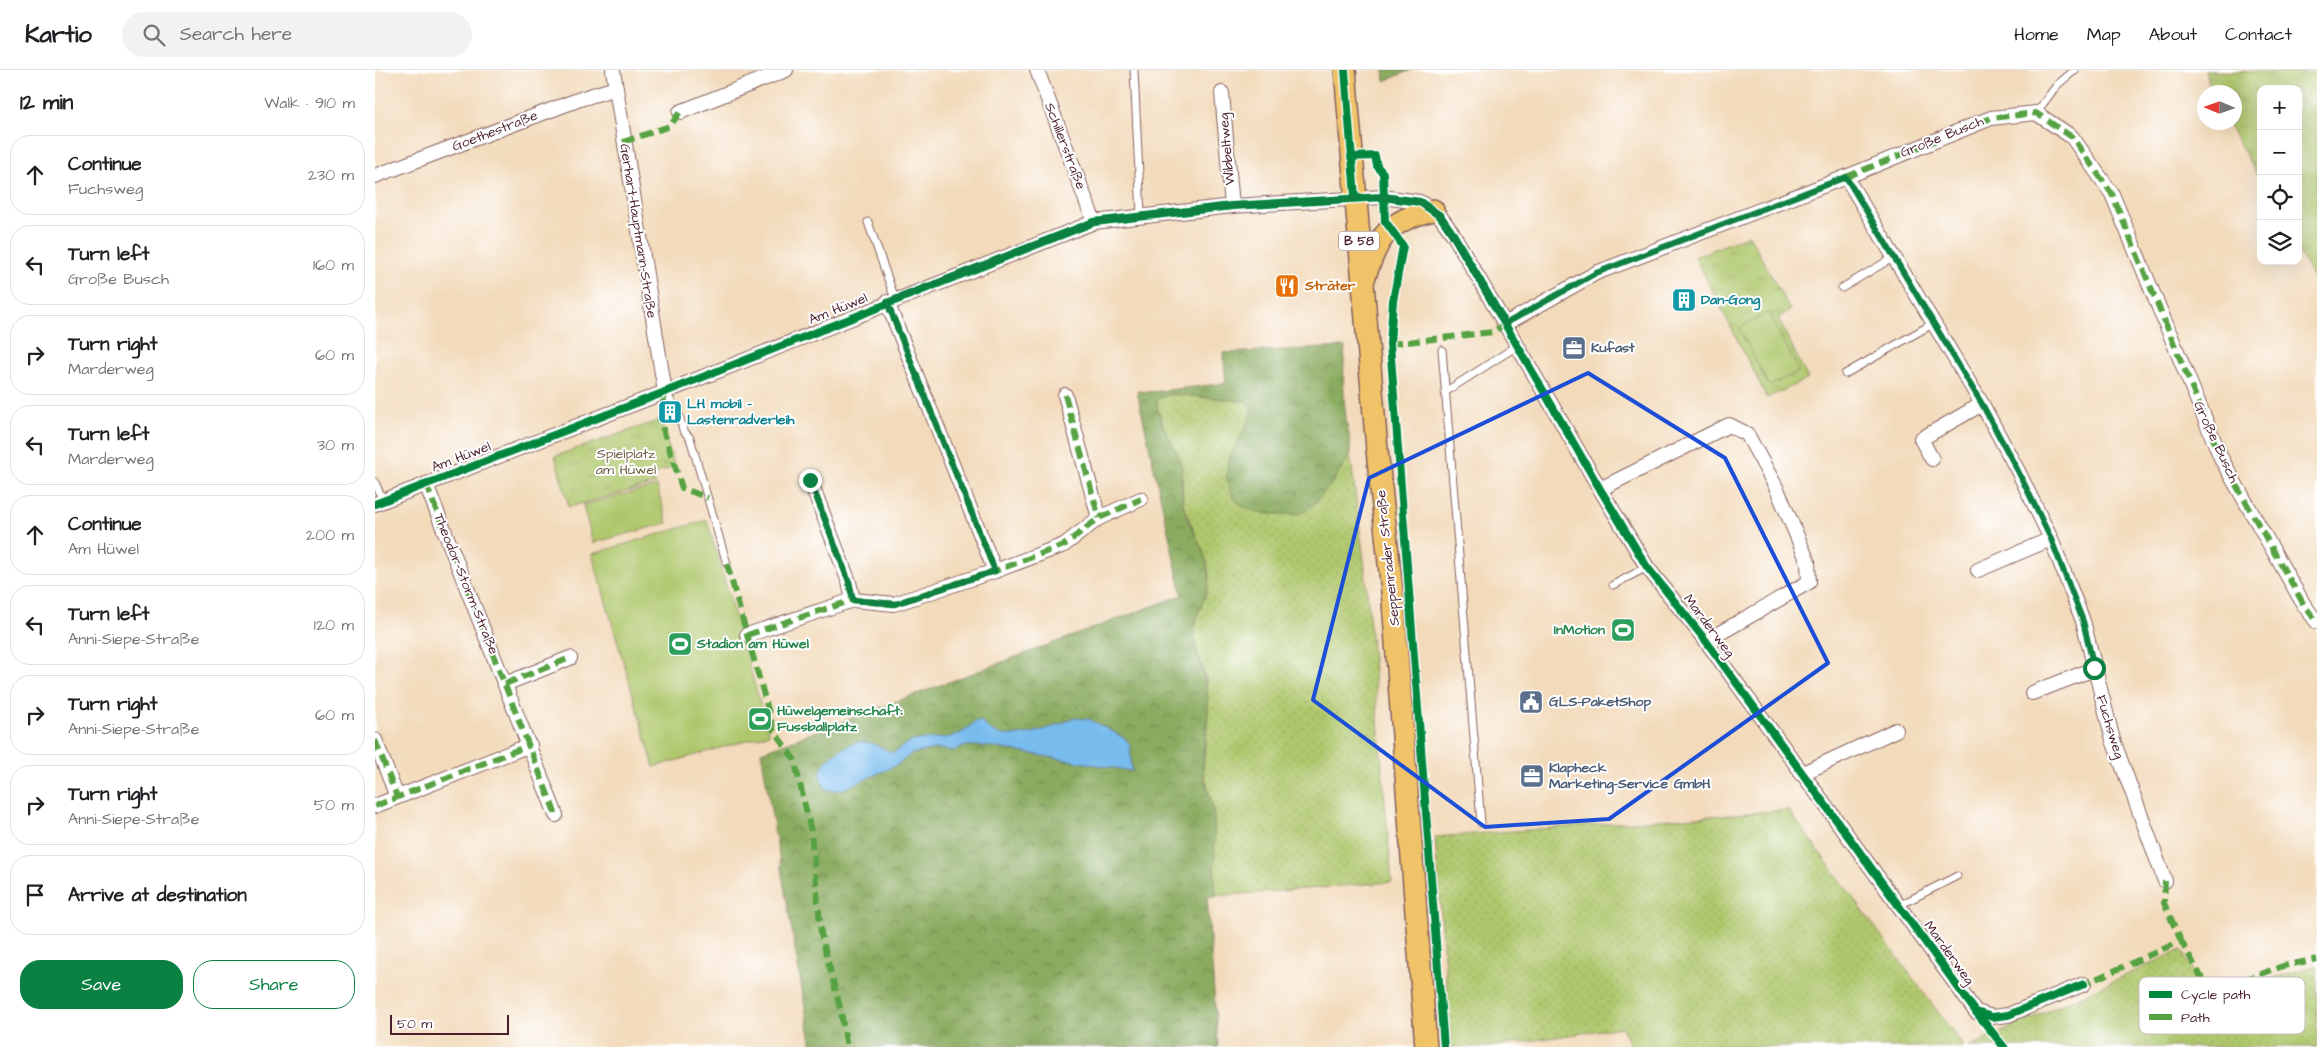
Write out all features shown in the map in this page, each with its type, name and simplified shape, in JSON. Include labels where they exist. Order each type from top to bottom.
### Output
[{"type":"main road","name":"Seppenrader Straße","points":[[1345,70],[1393,602],[1426,1047]]},
{"type":"main road","points":[[1363,284],[1372,255],[1389,229],[1408,216],[1433,210]]},
{"type":"street","name":"Gerhart-Hauptmann-Straße","points":[[613,70],[665,392]]},
{"type":"street","points":[[680,112],[786,70]]},
{"type":"street","name":"Schillerstraße","points":[[1037,70],[1094,222]]},
{"type":"street","name":"Goethestraße","points":[[375,176],[583,98],[616,88]]},
{"type":"street","name":"Wibbeltweg","points":[[1222,93],[1232,206]]},
{"type":"street","name":"Große Busch","points":[[1505,324],[1596,273],[1846,177],[1991,118],[2036,112],[2072,138],[2112,194],[2222,460],[2304,605],[2317,622]]},
{"type":"street","name":"Fuchsweg","points":[[1846,177],[1982,404],[2019,473],[2051,539],[2083,621],[2113,740],[2165,881]]},
{"type":"street","name":"Am Hüwel","points":[[379,503],[1094,222],[1232,206],[1355,197]]},
{"type":"street","name":"Marderweg","points":[[1355,197],[1420,202],[1441,216],[1647,567],[1706,641],[1801,774],[1900,905],[1976,1012],[1992,1017],[2008,1015],[2084,984]]},
{"type":"street","points":[[891,301],[995,571]]},
{"type":"street","points":[[1065,395],[1099,518]]},
{"type":"street","points":[[1932,459],[1921,439],[1982,404]]},
{"type":"street","name":"Marderweg","points":[[1600,489],[1729,426],[1747,434],[1777,490],[1808,562],[1809,582],[1706,641]]},
{"type":"street","points":[[810,480],[849,582],[853,600]]},
{"type":"street","name":"Theodor-Storm-Straße","points":[[426,484],[556,815]]},
{"type":"street","points":[[747,635],[853,600],[895,604],[995,571],[1064,545],[1099,518],[1141,499]]},
{"type":"street","points":[[1977,570],[2051,539]]},
{"type":"street","points":[[505,684],[570,658]]},
{"type":"street","points":[[2032,694],[2094,668]]},
{"type":"street","points":[[1801,774],[1896,730]]},
{"type":"street","points":[[375,740],[397,797]]},
{"type":"street","points":[[375,806],[530,745]]},
{"type":"lane","points":[[1134,70],[1141,216]]},
{"type":"lane","points":[[2036,112],[2057,85],[2075,70]]},
{"type":"lane","points":[[867,222],[891,301]]},
{"type":"lane","points":[[1842,288],[1894,257]]},
{"type":"lane","points":[[1845,374],[1934,323]]},
{"type":"lane","points":[[1445,392],[1517,346]]},
{"type":"lane","points":[[1442,350],[1481,823]]},
{"type":"lane","points":[[665,392],[679,414],[683,430],[690,438],[727,564]]},
{"type":"lane","points":[[375,482],[379,503]]},
{"type":"lane","points":[[1613,585],[1647,567]]},
{"type":"lane","points":[[1900,905],[1957,876]]},
{"type":"highlighted area","points":[[1588,373],[1725,458],[1828,663],[1609,819],[1485,827],[1313,700],[1369,478]]},
{"type":"green space","points":[[1384,70],[1411,70],[1385,81]]},
{"type":"green space","points":[[2205,71],[2317,73],[2317,285],[2302,258],[2302,85],[2257,85],[2257,175],[2232,130],[2242,130],[2242,85],[2210,85]]},
{"type":"green space","points":[[1749,235],[1790,310],[1778,318],[1808,379],[1767,398],[1695,257]]},
{"type":"green space","points":[[1769,312],[1799,371],[1769,386],[1739,328]]},
{"type":"green space","points":[[1345,347],[1344,391],[1350,452],[1329,486],[1313,504],[1301,513],[1272,514],[1254,511],[1239,503],[1229,488],[1227,469],[1229,460],[1250,417],[1251,408],[1246,401],[1172,394],[1161,397],[1157,401],[1159,416],[1181,463],[1183,505],[1205,557],[1209,576],[1207,590],[1196,619],[1194,634],[1196,650],[1206,683],[1208,701],[1203,768],[1214,820],[1216,896],[1207,897],[1218,1047],[812,1047],[761,752],[1182,595],[1137,391],[1153,392],[1226,383],[1223,353]]},
{"type":"green space","points":[[1172,394],[1246,401],[1251,407],[1251,418],[1229,460],[1330,486],[1350,453],[1365,568],[1392,882],[1216,896],[1213,870],[1213,808],[1203,770],[1208,715],[1206,679],[1195,645],[1194,633],[1207,563],[1183,504],[1182,472],[1179,457],[1169,440],[1157,408],[1157,401],[1161,397]]},
{"type":"green space","name":"Spielplatz am Hüwel","points":[[660,420],[675,467],[653,474],[655,484],[569,507],[555,456]]},
{"type":"green space","points":[[657,486],[667,523],[593,543],[583,505]]},
{"type":"green space","name":"Stadion am Hüwel","points":[[707,520],[769,734],[654,767],[592,554]]},
{"type":"green space","points":[[1788,810],[1964,1047],[1631,1047],[1622,1027],[1490,1047],[1451,1047],[1435,837]]},
{"type":"green space","points":[[2181,950],[2196,977],[2139,977],[2139,1034],[2305,1034],[2305,977],[2277,977],[2317,965],[2317,1047],[1969,1047]]},
{"type":"water","points":[[1073,718],[1089,719],[1126,739],[1130,746],[1132,771],[985,746],[966,746],[954,751],[936,749],[911,754],[897,765],[841,790],[827,790],[821,779],[823,766],[832,756],[845,747],[859,742],[879,746],[893,753],[913,741],[954,736],[968,729],[974,722],[981,721],[993,732],[1001,735],[1022,735],[1055,726]]},
{"type":"marked path","points":[[623,142],[670,126],[680,112]]},
{"type":"marked path","points":[[1846,177],[1991,118],[2036,113],[2072,137],[2112,194],[2222,460],[2304,605],[2317,622]]},
{"type":"marked path","points":[[887,302],[995,571]]},
{"type":"marked path","points":[[1390,344],[1493,332],[1505,324]]},
{"type":"marked path","points":[[665,392],[660,420],[682,488],[708,498]]},
{"type":"marked path","points":[[1065,395],[1099,518]]},
{"type":"marked path","points":[[810,480],[849,582],[853,600]]},
{"type":"marked path","points":[[426,484],[556,815]]},
{"type":"marked path","points":[[747,635],[853,600],[894,604],[995,571],[1064,545],[1099,518],[1141,499]]},
{"type":"marked path","points":[[727,564],[774,731],[794,759],[811,831],[821,934],[840,1008],[847,1047]]},
{"type":"marked path","points":[[505,684],[570,658]]},
{"type":"marked path","points":[[375,740],[397,797]]},
{"type":"marked path","points":[[375,806],[530,745]]},
{"type":"marked path","points":[[2165,881],[2164,903],[2181,941]]},
{"type":"marked path","points":[[2080,986],[2181,941],[2201,977]]},
{"type":"marked path","points":[[2252,977],[2283,966],[2317,959]]},
{"type":"cycle path","points":[[1345,70],[1355,197]]},
{"type":"cycle path","points":[[1351,157],[1375,156],[1377,166],[1383,173],[1385,221],[1403,246],[1393,301],[1390,344],[1444,1047]]},
{"type":"cycle path","points":[[375,504],[665,392],[1094,222],[1232,206],[1383,197],[1420,202],[1440,216],[1453,234],[1647,567],[1706,641],[1976,1012],[2004,1047]]},
{"type":"cycle path","points":[[1976,1012],[1992,1017],[2008,1015],[2084,984]]},
{"type":"place","name":"Sträter","points":[[1287,286]]},
{"type":"place","name":"Dan-Gong","points":[[1684,300]]},
{"type":"place","name":"Kufast","points":[[1574,348]]},
{"type":"place","name":"LH mobil - Lastenradverleih","points":[[670,412]]},
{"type":"place","name":"InMotion","points":[[1623,630]]},
{"type":"place","name":"Stadion am Hüwel","points":[[680,644]]},
{"type":"place","name":"GLS-PaketShop","points":[[1531,702]]},
{"type":"place","name":"Hüwelgemeinschaft: Fussballplatz","points":[[760,719]]},
{"type":"place","name":"Klapheck Marketing-Service GmbH","points":[[1532,776]]},
{"type":"route","points":[[810,480],[849,582],[853,600],[873,604],[895,604],[995,571],[937,422],[926,402],[887,302],[1094,222],[1232,206],[1355,197],[1383,197],[1420,202],[1441,216],[1505,324],[1596,273],[1846,177],[1982,404],[2019,473],[2051,539],[2083,621],[2094,668]]}]
